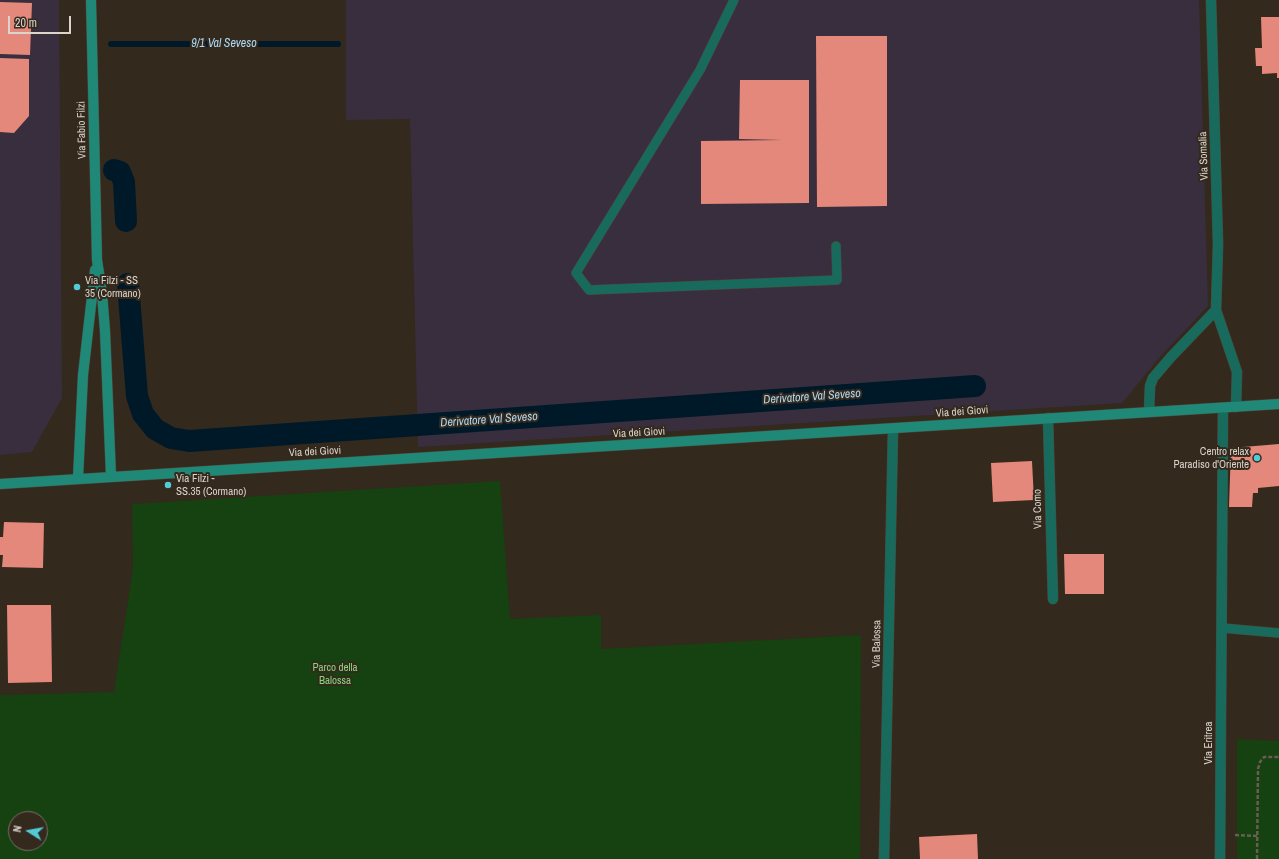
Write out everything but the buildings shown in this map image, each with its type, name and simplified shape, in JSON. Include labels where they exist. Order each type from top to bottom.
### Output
[{"type":"main road","name":"Via Fabio Filzi","points":[[91,0],[97,260],[102,293],[105,331],[111,476]]},
{"type":"main road","name":"Via Fabio Filzi","points":[[78,478],[83,375],[97,260]]},
{"type":"main road","name":"Via dei Giovi","points":[[0,484],[111,476],[892,430],[1048,418],[1279,404]]},
{"type":"street","name":"Via Somalia","points":[[1211,0],[1218,244],[1216,310],[1237,372],[1236,407]]},
{"type":"street","points":[[1149,412],[1150,386],[1153,378],[1216,310]]},
{"type":"street","name":"Via Eritrea","points":[[1220,859],[1223,408]]},
{"type":"street","name":"Via Como","points":[[1048,418],[1053,599]]},
{"type":"street","name":"Via Balossa","points":[[884,859],[892,430]]},
{"type":"lane","points":[[734,0],[700,70],[576,273],[588,290],[837,280],[836,246]]},
{"type":"lane","points":[[1222,628],[1279,632]]},
{"type":"path","points":[[1257,859],[1258,769],[1260,762],[1264,757],[1279,757]]},
{"type":"path","points":[[1221,835],[1257,836]]},
{"type":"shaded area","points":[[0,0],[59,0],[62,398],[32,452],[0,455]]},
{"type":"shaded area","points":[[346,0],[1199,0],[1208,306],[1159,358],[1122,403],[418,447],[410,119],[346,120]]},
{"type":"green space","name":"Parco della Balossa","points":[[500,481],[510,619],[601,615],[601,649],[861,635],[860,859],[0,859],[0,695],[114,692],[133,568],[132,504]]},
{"type":"green space","points":[[1237,739],[1279,741],[1279,859],[1237,859]]},
{"type":"waterway","name":"9/1 Val Seveso","points":[[111,44],[338,44]]},
{"type":"waterway","name":"Derivatore Val Seveso","points":[[114,170],[120,172],[124,182],[126,221]]},
{"type":"waterway","name":"Derivatore Val Seveso","points":[[128,284],[137,396],[143,414],[155,429],[171,438],[189,441],[975,386]]},
{"type":"place","name":"Via Filzi - SS 35 (Cormano)","points":[[77,287]]},
{"type":"place","name":"Centro relax Paradiso d'Oriente","points":[[1257,458]]},
{"type":"place","name":"Via Filzi - SS.35 (Cormano)","points":[[168,485]]}]
